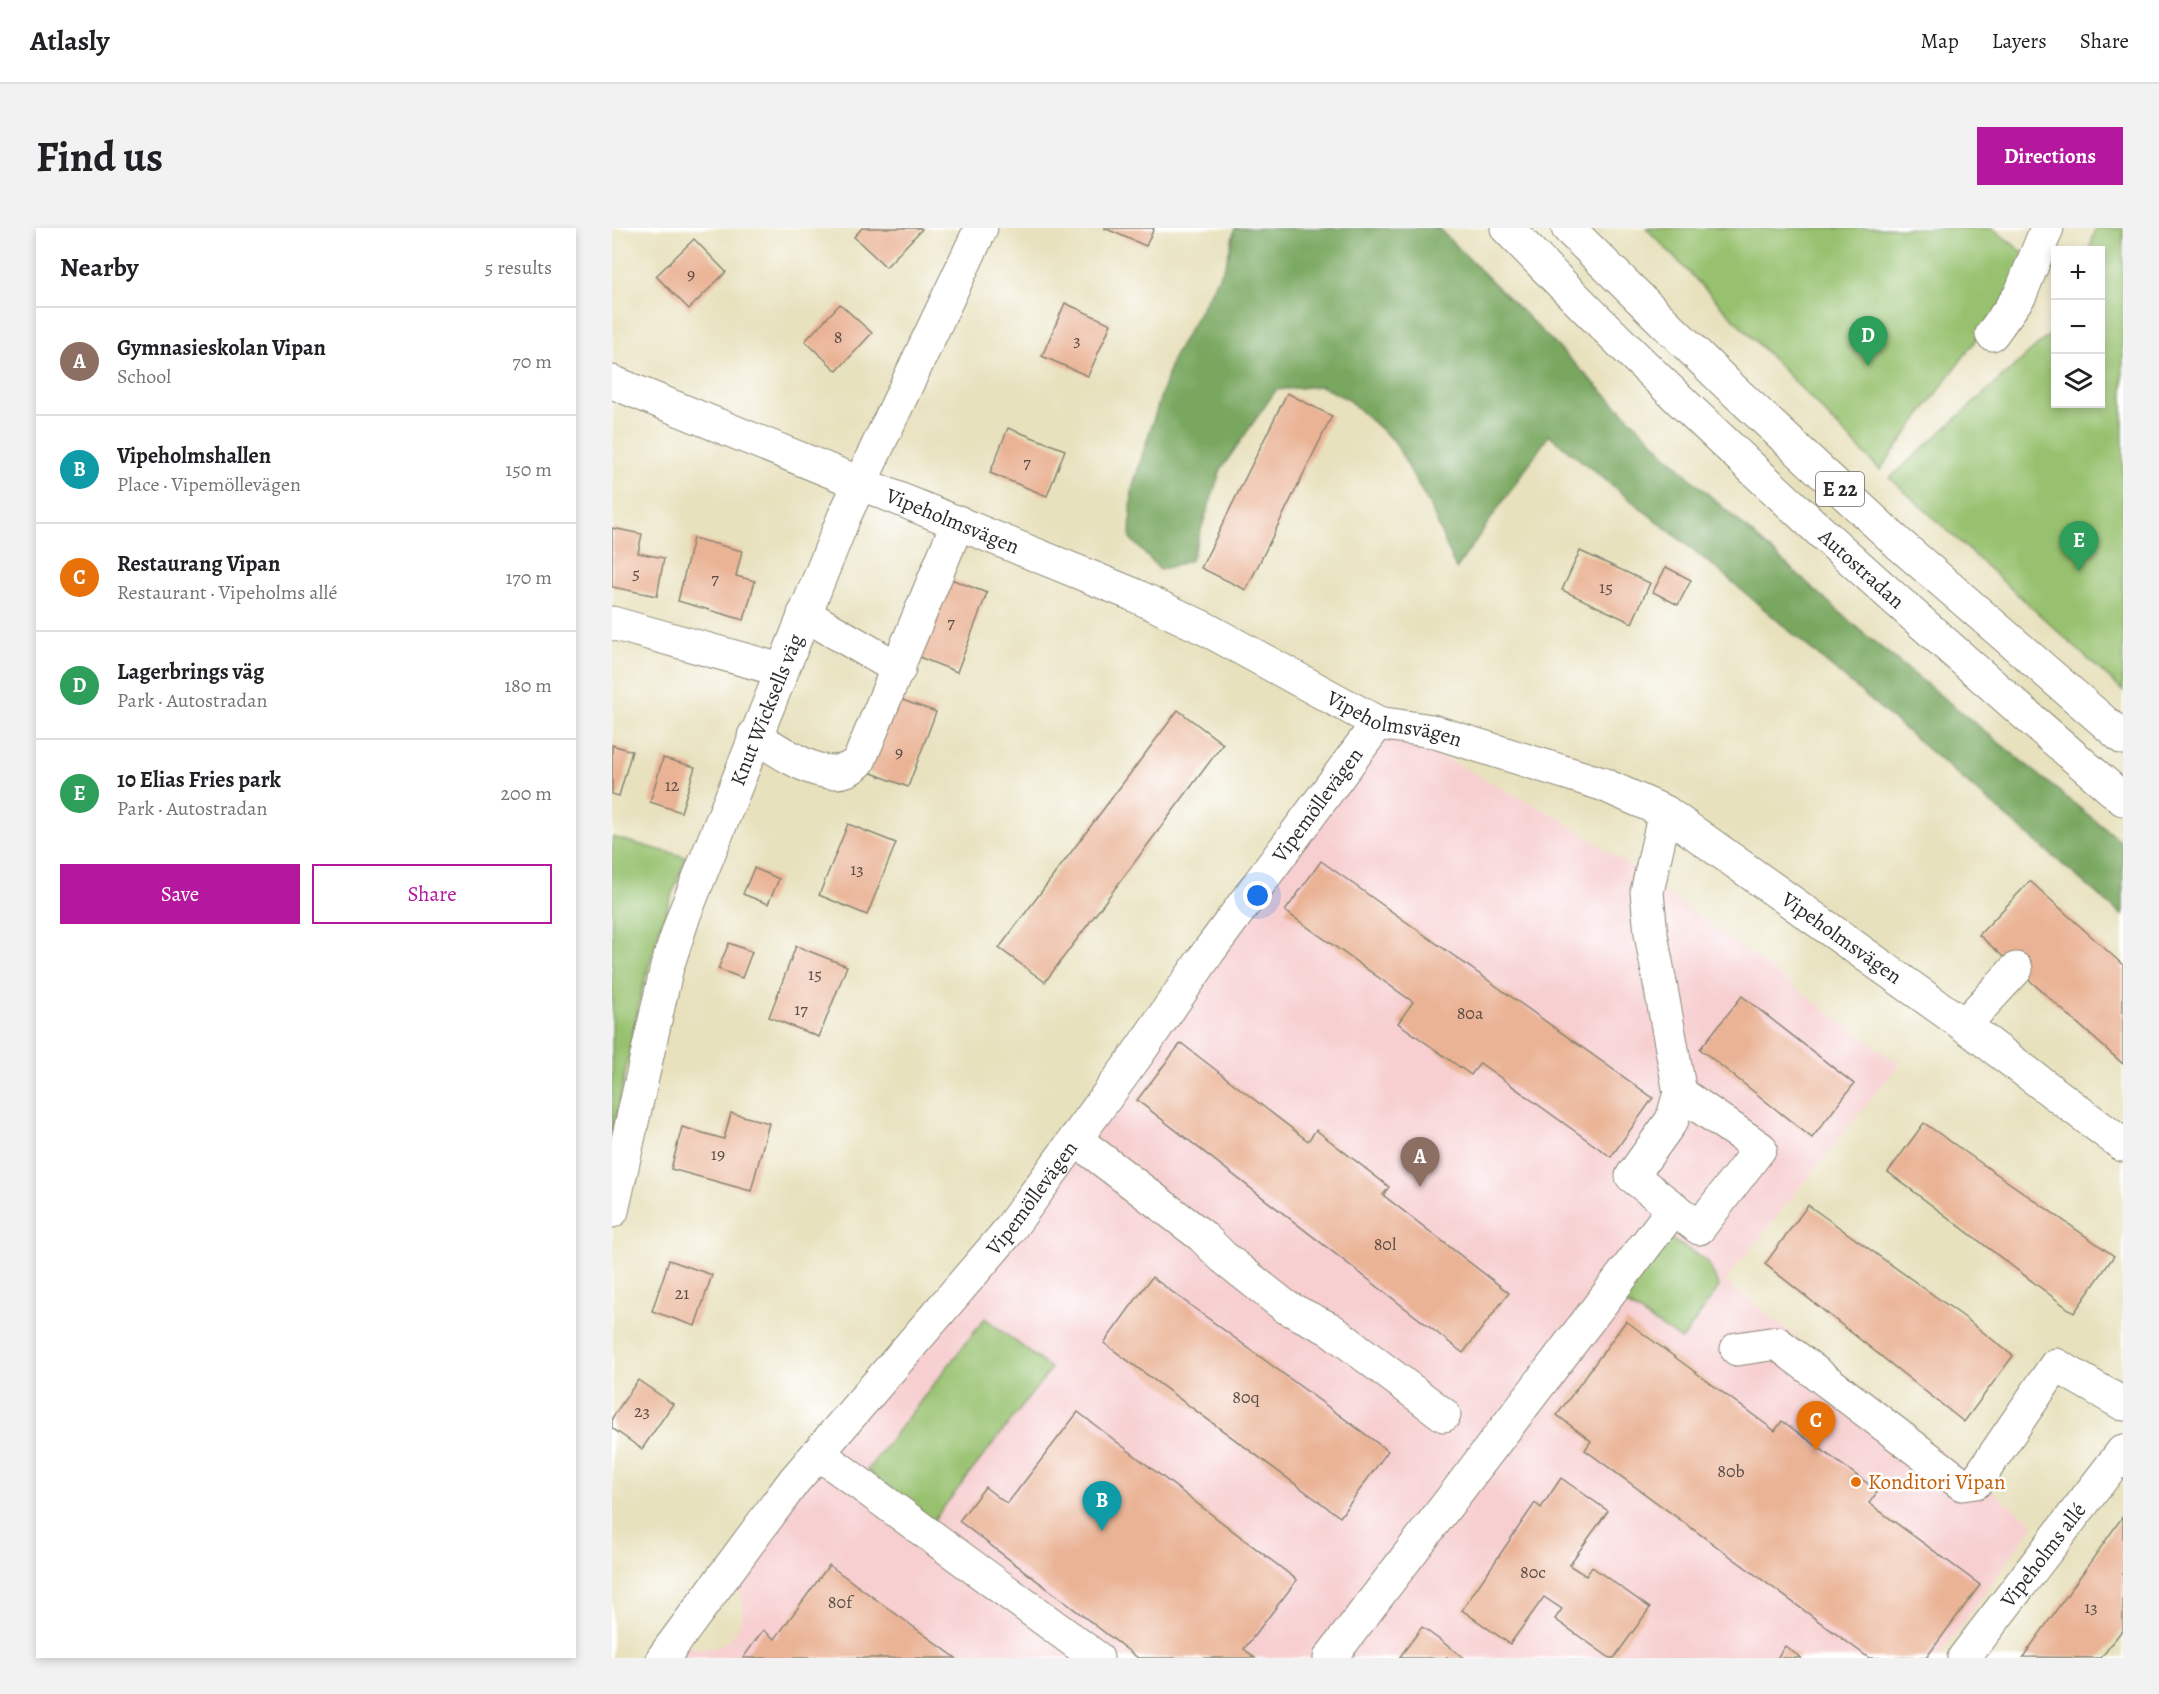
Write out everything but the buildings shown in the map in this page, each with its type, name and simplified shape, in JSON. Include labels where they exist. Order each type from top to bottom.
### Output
[{"type":"main road","name":"Knut Wicksells väg","points":[[612,1211],[667,967],[702,865],[804,614],[860,484],[981,228]]},
{"type":"main road","name":"Autostradan","points":[[1507,228],[1652,373],[1868,574],[2123,799]]},
{"type":"main road","name":"Autostradan","points":[[1568,228],[1728,385],[1889,535],[2123,738]]},
{"type":"main road","points":[[1992,334],[2020,295],[2047,228]]},
{"type":"main road","name":"Vipeholmsvägen","points":[[612,382],[1132,594],[1195,624],[1378,723],[1431,731],[1477,745],[1602,784],[1665,812],[1964,1025],[2123,1145]]},
{"type":"main road","points":[[754,736],[825,772],[847,771],[854,766],[866,751],[958,522]]},
{"type":"main road","points":[[804,614],[899,669]]},
{"type":"main road","points":[[612,623],[781,670]]},
{"type":"main road","name":"Vipemöllevägen","points":[[663,1658],[818,1453],[1006,1234],[1209,951],[1378,723]]},
{"type":"main road","points":[[1665,812],[1647,892],[1651,934],[1680,1093],[1672,1120],[1632,1176],[1700,1228],[1760,1148],[1680,1093]]},
{"type":"main road","points":[[1964,1025],[2016,969]]},
{"type":"main road","points":[[1075,1139],[1202,1236],[1223,1257],[1286,1307],[1330,1329],[1444,1415]]},
{"type":"main road","points":[[1330,1658],[1674,1208]]},
{"type":"main road","points":[[1737,1349],[1777,1343],[1962,1484],[1976,1482],[2056,1365],[2123,1404]]},
{"type":"main road","name":"Vipeholms allé","points":[[1965,1658],[2123,1451]]},
{"type":"main road","points":[[818,1453],[1097,1658]]},
{"type":"shaded area","points":[[1378,723],[1563,820],[1663,890],[1899,1064],[1725,1281],[2034,1524],[1938,1658],[663,1658],[677,1641],[694,1648],[718,1647],[728,1641],[737,1630],[743,1613],[743,1599],[736,1584],[726,1574],[1006,1234]]},
{"type":"green space","points":[[1235,228],[1438,228],[1688,476],[1862,632],[2123,843],[2123,916],[1723,574],[1549,435],[1456,569],[1431,508],[1394,441],[1347,399],[1321,386],[1276,390],[1221,469],[1191,560],[1160,570],[1130,538],[1132,489],[1172,360],[1226,264]]},
{"type":"green space","points":[[1646,228],[1992,228],[2034,261],[1880,470]]},
{"type":"green space","points":[[2096,228],[2123,228],[2123,691],[1890,478],[2051,334],[2051,408],[2105,408],[2105,246],[2090,246]]},
{"type":"green space","points":[[612,837],[686,857],[660,927],[641,994],[612,1138]]},
{"type":"green space","points":[[1664,1234],[1708,1262],[1719,1287],[1682,1340],[1613,1296]]},
{"type":"green space","points":[[985,1318],[1051,1369],[933,1521],[867,1470]]},
{"type":"place","name":"Lagerbrings väg","points":[[1868,366]]},
{"type":"place","name":"10 Elias Fries park","points":[[2079,571]]},
{"type":"place","name":"Gymnasieskolan Vipan","points":[[1420,1187]]},
{"type":"place","name":"Restaurang Vipan","points":[[1816,1451]]},
{"type":"place","name":"Konditori Vipan","points":[[1856,1482]]},
{"type":"place","name":"Vipeholmshallen","points":[[1102,1531]]}]
